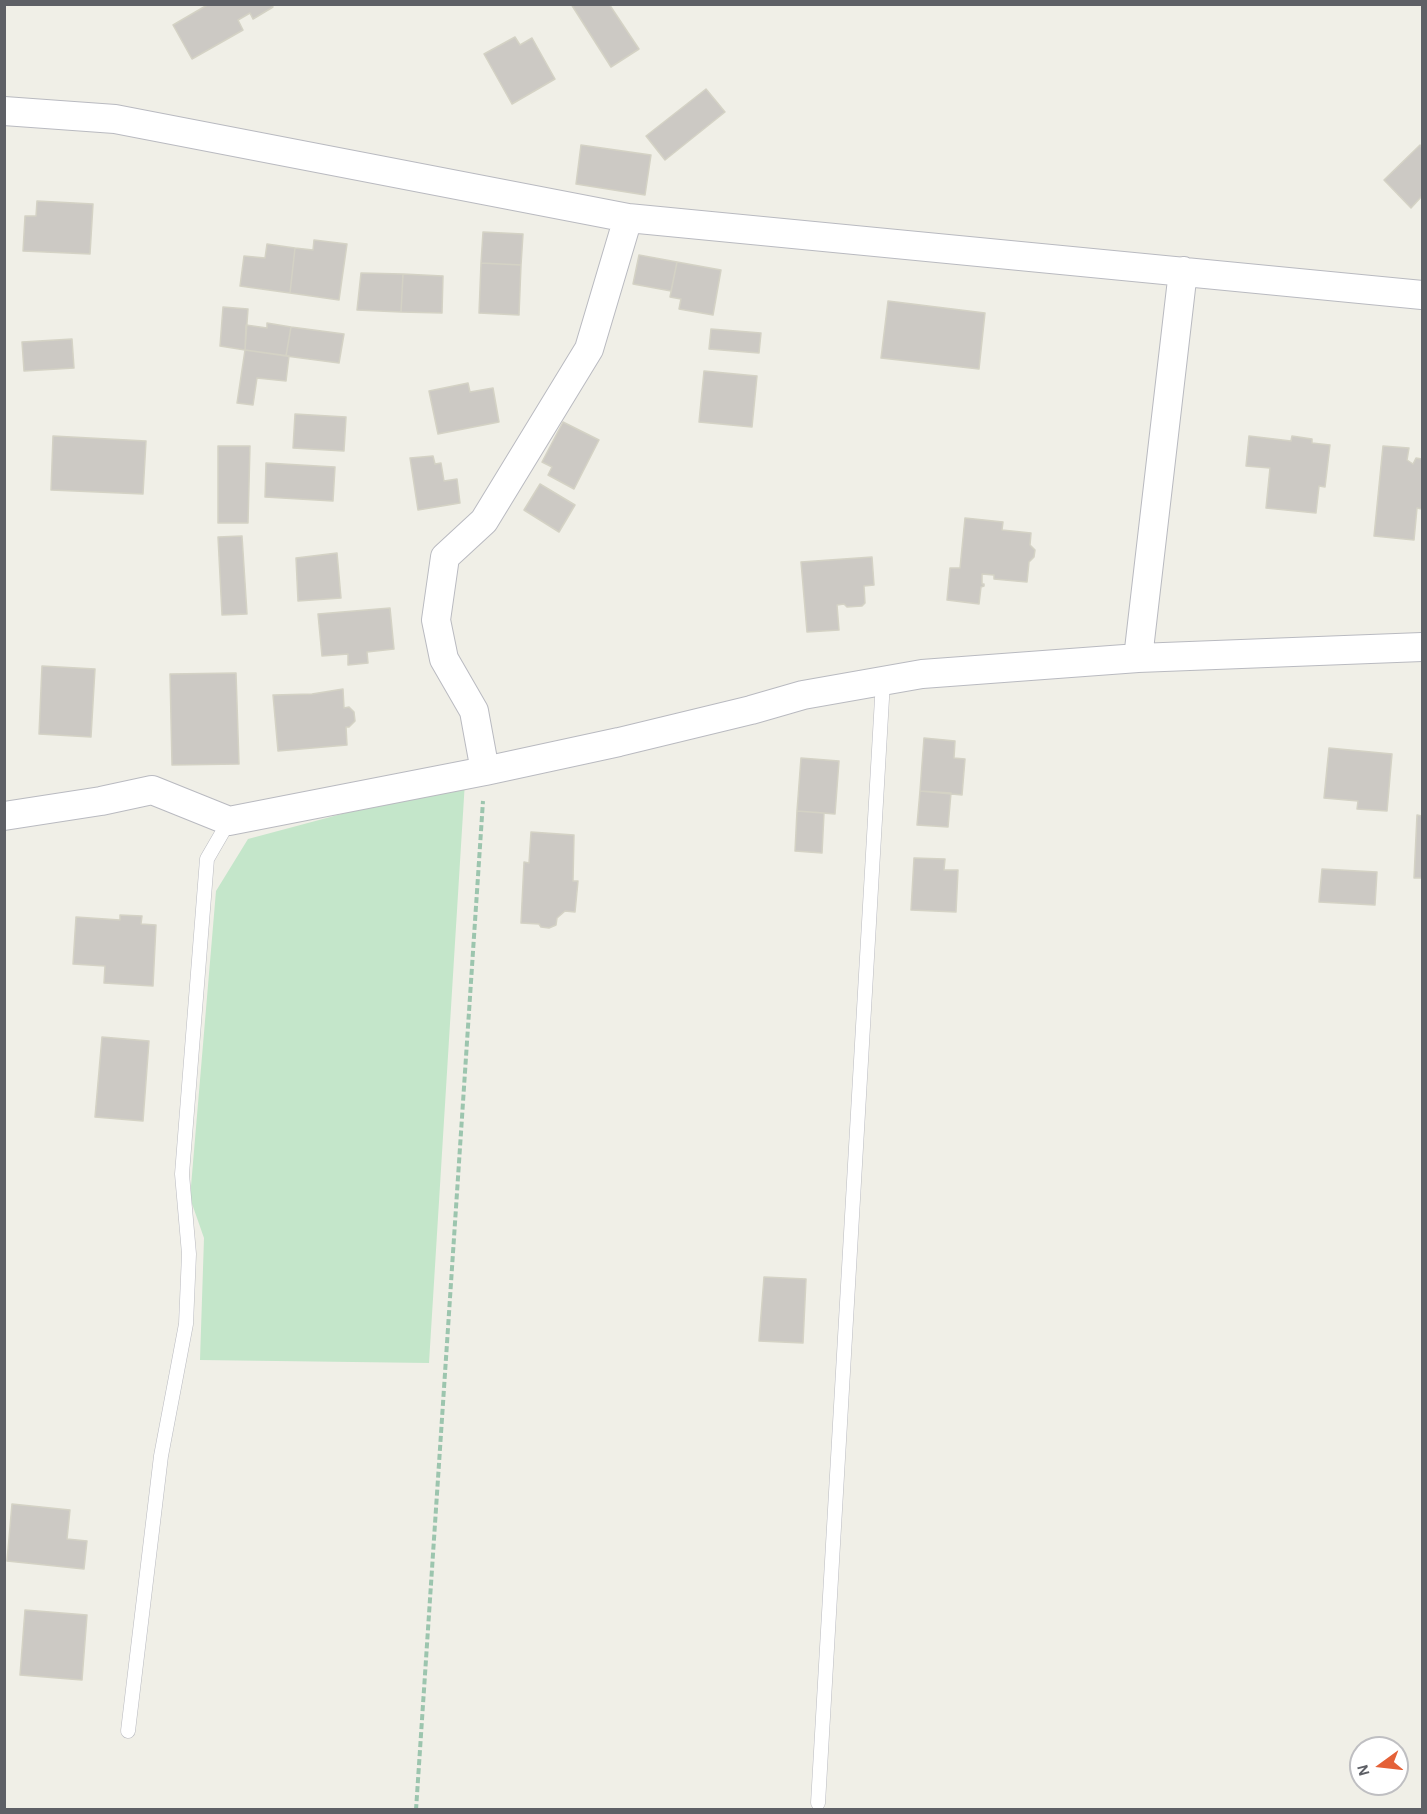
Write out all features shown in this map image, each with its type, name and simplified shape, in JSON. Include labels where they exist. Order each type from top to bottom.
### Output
[{"type":"street","points":[[4,111],[115,119],[628,218],[1422,295]]},
{"type":"street","points":[[485,771],[474,711],[444,658],[436,620],[445,557],[484,521],[589,350],[628,218]]},
{"type":"street","points":[[1138,658],[1183,271]]},
{"type":"street","points":[[4,816],[101,801],[152,790],[229,821],[485,771],[619,742],[803,695],[922,674],[1138,658],[1422,647]]},
{"type":"lane","points":[[818,1803],[883,681]]},
{"type":"lane","points":[[128,1731],[161,1456],[186,1324],[189,1254],[182,1174],[207,859],[229,821]]},
{"type":"path","points":[[416,1809],[485,771]]},
{"type":"green space","points":[[465,781],[429,1363],[200,1360],[204,1238],[190,1198],[216,891],[248,839]]},
{"type":"building","points":[[209,4],[271,4],[273,7],[253,19],[250,13],[238,20],[243,30],[192,59],[173,25]]},
{"type":"building","points":[[571,4],[609,4],[639,49],[611,67]]},
{"type":"building","points":[[515,37],[520,45],[532,38],[555,79],[512,104],[484,54]]},
{"type":"building","points":[[706,89],[725,112],[665,160],[646,136]]},
{"type":"building","points":[[581,145],[651,155],[645,195],[576,184]]},
{"type":"building","points":[[1420,145],[1422,148],[1422,196],[1411,208],[1384,180]]},
{"type":"building","points":[[37,201],[93,204],[90,254],[23,251],[25,216],[36,216]]},
{"type":"building","points":[[483,232],[523,234],[521,265],[481,263]]},
{"type":"building","points":[[314,240],[347,244],[339,300],[290,293],[295,248],[313,250]]},
{"type":"building","points":[[267,244],[295,248],[290,293],[240,286],[244,256],[265,258]]},
{"type":"building","points":[[639,255],[677,262],[671,291],[633,284]]},
{"type":"building","points":[[677,262],[721,270],[713,315],[679,309],[681,299],[670,297]]},
{"type":"building","points":[[481,263],[521,265],[519,315],[479,313]]},
{"type":"building","points":[[361,273],[403,274],[401,312],[357,310]]},
{"type":"building","points":[[403,274],[443,276],[442,313],[401,312]]},
{"type":"building","points":[[888,301],[985,313],[979,369],[881,358]]},
{"type":"building","points":[[223,307],[248,309],[245,350],[220,346]]},
{"type":"building","points":[[267,323],[291,327],[286,356],[245,350],[246,325],[267,328]]},
{"type":"building","points":[[291,327],[344,334],[339,363],[286,356]]},
{"type":"building","points":[[711,329],[761,333],[759,353],[709,349]]},
{"type":"building","points":[[72,339],[74,368],[24,371],[22,342]]},
{"type":"building","points":[[245,350],[289,356],[286,381],[257,378],[253,405],[237,403]]},
{"type":"building","points":[[704,371],[757,376],[752,427],[699,422]]},
{"type":"building","points":[[468,383],[470,392],[493,388],[499,422],[438,434],[429,391]]},
{"type":"building","points":[[295,414],[346,417],[344,451],[293,448]]},
{"type":"building","points":[[563,422],[599,440],[574,489],[548,475],[552,467],[542,462]]},
{"type":"building","points":[[53,436],[146,441],[143,494],[51,490]]},
{"type":"building","points":[[1249,436],[1291,441],[1292,436],[1312,439],[1312,443],[1330,445],[1325,487],[1319,486],[1316,513],[1266,508],[1270,468],[1246,466]]},
{"type":"building","points":[[218,446],[250,446],[248,523],[218,523]]},
{"type":"building","points":[[1383,446],[1409,448],[1407,460],[1413,464],[1416,458],[1422,459],[1422,509],[1417,508],[1414,540],[1374,536]]},
{"type":"building","points":[[433,456],[435,464],[441,463],[444,481],[457,479],[460,503],[418,510],[410,458]]},
{"type":"building","points":[[266,463],[335,467],[333,501],[265,497]]},
{"type":"building","points":[[540,484],[575,505],[559,532],[524,510]]},
{"type":"building","points":[[965,518],[1003,522],[1002,530],[1031,533],[1030,545],[1035,550],[1034,557],[1029,562],[1027,582],[994,579],[994,575],[982,574],[984,586],[981,587],[979,604],[947,600],[950,568],[960,568]]},
{"type":"building","points":[[242,536],[247,614],[222,615],[218,537]]},
{"type":"building","points":[[337,553],[341,598],[298,601],[296,558]]},
{"type":"building","points":[[872,557],[874,585],[864,586],[865,603],[862,606],[837,605],[839,630],[807,632],[801,562]]},
{"type":"building","points":[[390,608],[394,649],[367,652],[368,663],[348,665],[348,654],[322,656],[318,614]]},
{"type":"building","points":[[42,666],[95,669],[91,737],[39,734]]},
{"type":"building","points":[[236,673],[239,764],[172,765],[170,674]]},
{"type":"building","points":[[343,689],[344,708],[349,707],[354,712],[355,721],[346,727],[347,745],[278,751],[273,695],[312,694]]},
{"type":"building","points":[[924,738],[955,741],[954,758],[965,759],[962,795],[920,791]]},
{"type":"building","points":[[1329,748],[1392,754],[1387,811],[1357,809],[1358,801],[1324,798]]},
{"type":"building","points":[[801,758],[839,761],[835,814],[797,811]]},
{"type":"building","points":[[920,791],[951,793],[948,827],[917,825]]},
{"type":"building","points":[[797,811],[824,813],[822,853],[795,851]]},
{"type":"building","points":[[1417,815],[1422,816],[1422,878],[1414,878]]},
{"type":"building","points":[[531,832],[574,835],[573,881],[578,881],[575,912],[565,911],[557,918],[556,925],[549,928],[541,927],[539,924],[521,923],[524,862],[529,863]]},
{"type":"building","points":[[914,858],[945,859],[944,870],[958,870],[956,912],[911,910]]},
{"type":"building","points":[[1322,869],[1377,872],[1375,905],[1319,902]]},
{"type":"building","points":[[120,915],[142,916],[141,924],[156,925],[153,986],[104,983],[105,966],[73,964],[76,917],[120,920]]},
{"type":"building","points":[[102,1037],[149,1041],[143,1121],[95,1117]]},
{"type":"building","points":[[764,1277],[806,1279],[803,1343],[759,1341]]},
{"type":"building","points":[[12,1504],[70,1510],[67,1539],[87,1541],[84,1569],[7,1561]]},
{"type":"building","points":[[25,1610],[87,1615],[82,1680],[20,1675]]}]
